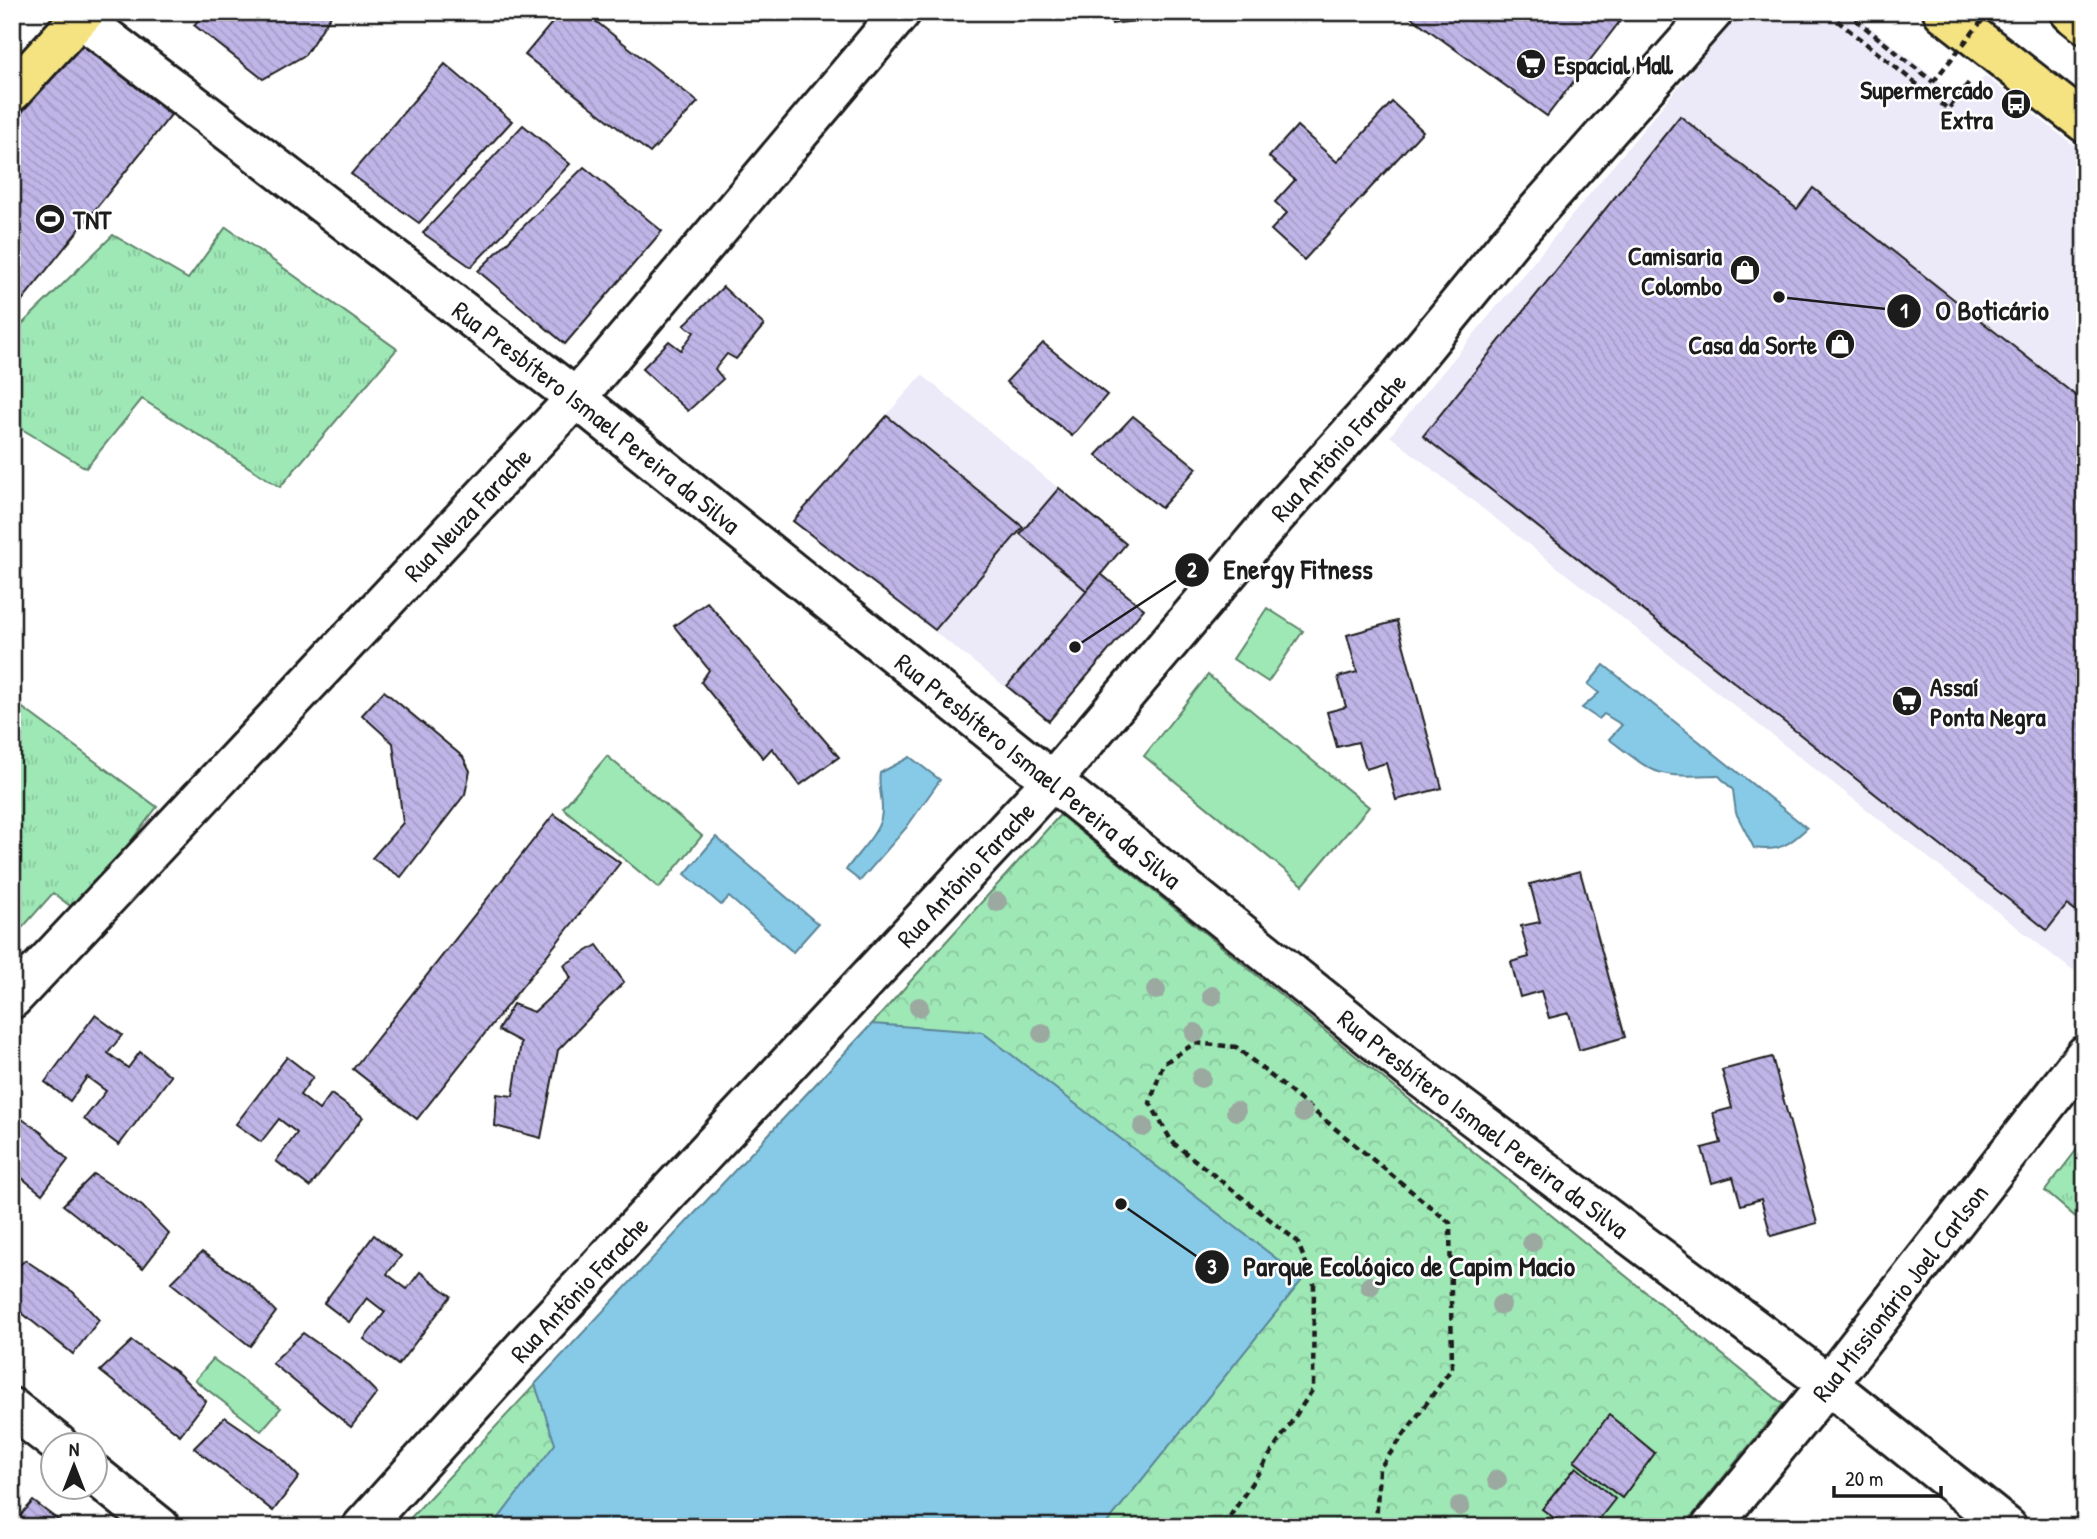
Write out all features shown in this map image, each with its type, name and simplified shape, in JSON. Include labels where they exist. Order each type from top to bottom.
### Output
[{"type":"main road","points":[[1942,12],[2085,123]]},
{"type":"main road","points":[[2070,12],[2085,24]]},
{"type":"main road","points":[[12,92],[79,14]]},
{"type":"street","name":"Rua Neuza Farache","points":[[12,999],[576,398],[901,12]]},
{"type":"street","name":"Rua Antônio Farache","points":[[362,1527],[528,1343],[1052,781],[1276,517],[1384,396],[1511,240],[1713,12]]},
{"type":"street","name":"Rua Presbítero Ismael Pereira da Silva","points":[[79,14],[576,398],[1420,1077],[1828,1384],[2007,1527]]},
{"type":"street","name":"Rua Missionário Joel Carlson","points":[[1711,1527],[1828,1384],[2085,1055]]},
{"type":"street","points":[[12,1408],[40,1430]]},
{"type":"street","points":[[108,1485],[160,1527]]},
{"type":"path","points":[[1948,109],[1835,19],[1843,12],[1933,82],[1989,12]]},
{"type":"path","points":[[1942,117],[1994,52]]},
{"type":"path","points":[[1223,1527],[1312,1389],[1314,1283],[1297,1241],[1172,1142],[1150,1102],[1163,1064],[1195,1043],[1236,1047],[1450,1223],[1452,1368],[1379,1469],[1376,1527]]},
{"type":"shaded area","name":"Assaí Ponta Negra","points":[[1740,12],[1851,12],[1963,101],[1985,76],[2085,154],[2085,956],[2073,971],[1390,436]]},
{"type":"shaded area","points":[[922,375],[1126,544],[1102,574],[1144,609],[1049,721],[793,521]]},
{"type":"green space","points":[[226,227],[397,349],[280,487],[142,399],[86,468],[12,423],[12,334],[113,235],[188,279]]},
{"type":"green space","points":[[1267,608],[1303,631],[1268,682],[1233,659]]},
{"type":"green space","points":[[1208,675],[1369,807],[1303,885],[1144,756]]},
{"type":"green space","points":[[12,700],[157,807],[77,911],[53,893],[23,927],[12,920]]},
{"type":"green space","points":[[607,756],[702,836],[659,888],[563,808]]},
{"type":"green space","points":[[1060,815],[1783,1404],[1683,1527],[402,1527],[872,1024]]},
{"type":"green space","points":[[2085,1139],[2085,1225],[2045,1191]]},
{"type":"green space","points":[[213,1359],[281,1408],[261,1431],[195,1380]]},
{"type":"water","points":[[1604,665],[1807,828],[1783,846],[1754,848],[1736,813],[1733,790],[1718,775],[1682,776],[1659,772],[1638,761],[1609,739],[1622,725],[1604,714],[1599,719],[1582,708],[1599,693],[1588,684]]},
{"type":"water","points":[[910,757],[940,780],[906,828],[860,881],[846,870],[879,824],[882,806],[880,773]]},
{"type":"water","points":[[716,837],[818,924],[793,952],[729,897],[721,905],[685,874]]},
{"type":"water","points":[[872,1024],[982,1032],[1303,1279],[1104,1527],[492,1527],[555,1444],[535,1384]]},
{"type":"building","points":[[205,12],[333,12],[305,55],[263,79],[194,25]]},
{"type":"building","points":[[561,12],[584,12],[698,102],[650,153],[525,55]]},
{"type":"building","points":[[1110,12],[1169,12],[1170,17],[1112,24]]},
{"type":"building","name":"Espacial Mall","points":[[1404,12],[1627,12],[1547,116]]},
{"type":"building","name":"TNT","points":[[79,41],[171,115],[12,313],[12,125]]},
{"type":"building","points":[[445,64],[512,121],[419,223],[351,174]]},
{"type":"building","points":[[1392,102],[1423,131],[1304,260],[1271,230],[1287,213],[1275,202],[1295,180],[1269,157],[1297,126],[1337,162]]},
{"type":"building","name":"Assaí Ponta Negra","points":[[1680,116],[1797,209],[1813,188],[2085,403],[2085,919],[2067,905],[2047,930],[1423,436]]},
{"type":"building","points":[[523,125],[570,164],[471,267],[423,233]]},
{"type":"building","points":[[584,167],[662,231],[565,344],[478,271]]},
{"type":"building","points":[[723,287],[764,325],[736,359],[727,354],[715,369],[723,379],[688,411],[642,369],[669,341],[681,350],[694,332],[684,325]]},
{"type":"building","points":[[1043,343],[1107,395],[1072,436],[1006,382]]},
{"type":"building","points":[[887,416],[1023,527],[935,630],[793,521]]},
{"type":"building","points":[[1133,416],[1197,468],[1161,508],[1096,455]]},
{"type":"building","points":[[1059,488],[1126,544],[1087,591],[1020,534]]},
{"type":"building","points":[[1101,574],[1144,609],[1049,721],[1007,686]]},
{"type":"building","points":[[707,602],[839,757],[800,785],[772,748],[763,758],[701,682],[709,670],[674,626]]},
{"type":"building","points":[[1397,621],[1442,788],[1396,800],[1386,763],[1366,769],[1358,742],[1337,747],[1327,712],[1346,707],[1338,677],[1357,672],[1347,635]]},
{"type":"building","points":[[384,691],[463,757],[470,771],[465,794],[401,877],[372,858],[403,823],[393,743],[362,715]]},
{"type":"building","points":[[554,814],[620,863],[417,1119],[353,1069]]},
{"type":"building","points":[[1580,871],[1625,1037],[1579,1050],[1569,1013],[1549,1018],[1541,991],[1520,997],[1511,962],[1529,957],[1521,926],[1540,922],[1530,884]]},
{"type":"building","points":[[597,945],[624,982],[558,1050],[541,1138],[495,1126],[497,1094],[513,1096],[521,1042],[498,1030],[513,1004],[534,1012],[571,978],[564,965]]},
{"type":"building","points":[[95,1015],[122,1035],[108,1053],[128,1068],[140,1052],[171,1076],[119,1145],[84,1119],[106,1091],[87,1077],[70,1101],[45,1082]]},
{"type":"building","points":[[287,1057],[313,1077],[300,1095],[319,1110],[331,1094],[363,1117],[310,1187],[276,1161],[297,1133],[279,1119],[261,1142],[236,1124]]},
{"type":"building","points":[[1772,1057],[1817,1223],[1771,1236],[1761,1199],[1741,1205],[1733,1177],[1712,1183],[1702,1148],[1721,1143],[1713,1113],[1732,1108],[1722,1070]]},
{"type":"building","points":[[12,1112],[42,1133],[68,1160],[42,1194],[12,1170]]},
{"type":"building","points":[[94,1174],[142,1206],[169,1234],[143,1268],[63,1205]]},
{"type":"building","points":[[374,1235],[401,1256],[387,1274],[407,1289],[420,1272],[451,1296],[398,1365],[364,1339],[385,1312],[367,1298],[349,1322],[324,1303]]},
{"type":"building","points":[[202,1252],[250,1285],[276,1312],[250,1346],[171,1283]]},
{"type":"building","points":[[25,1260],[73,1292],[99,1320],[73,1354],[12,1305],[12,1272]]},
{"type":"building","points":[[303,1333],[350,1366],[377,1393],[351,1427],[272,1363]]},
{"type":"building","points":[[132,1341],[179,1374],[206,1401],[180,1435],[100,1371]]},
{"type":"building","points":[[1609,1415],[1655,1453],[1622,1498],[1574,1461]]},
{"type":"building","points":[[225,1417],[273,1450],[299,1477],[273,1511],[194,1448]]},
{"type":"building","points":[[1576,1467],[1615,1499],[1593,1527],[1566,1527],[1542,1509]]},
{"type":"building","points":[[33,1501],[66,1526],[12,1525]]},
{"type":"place","name":"Espacial Mall","points":[[1531,64]]},
{"type":"place","name":"Supermercado Extra","points":[[2016,104]]},
{"type":"place","name":"TNT","points":[[50,219]]},
{"type":"place","name":"Camisaria Colombo","points":[[1745,270]]},
{"type":"place","name":"O Boticário","points":[[1779,297]]},
{"type":"place","name":"Casa da Sorte","points":[[1840,344]]},
{"type":"place","name":"Energy Fitness","points":[[1075,647]]},
{"type":"place","name":"Assaí Ponta Negra","points":[[1907,701]]},
{"type":"place","name":"Parque Ecológico de Capim Macio","points":[[1121,1204]]}]
